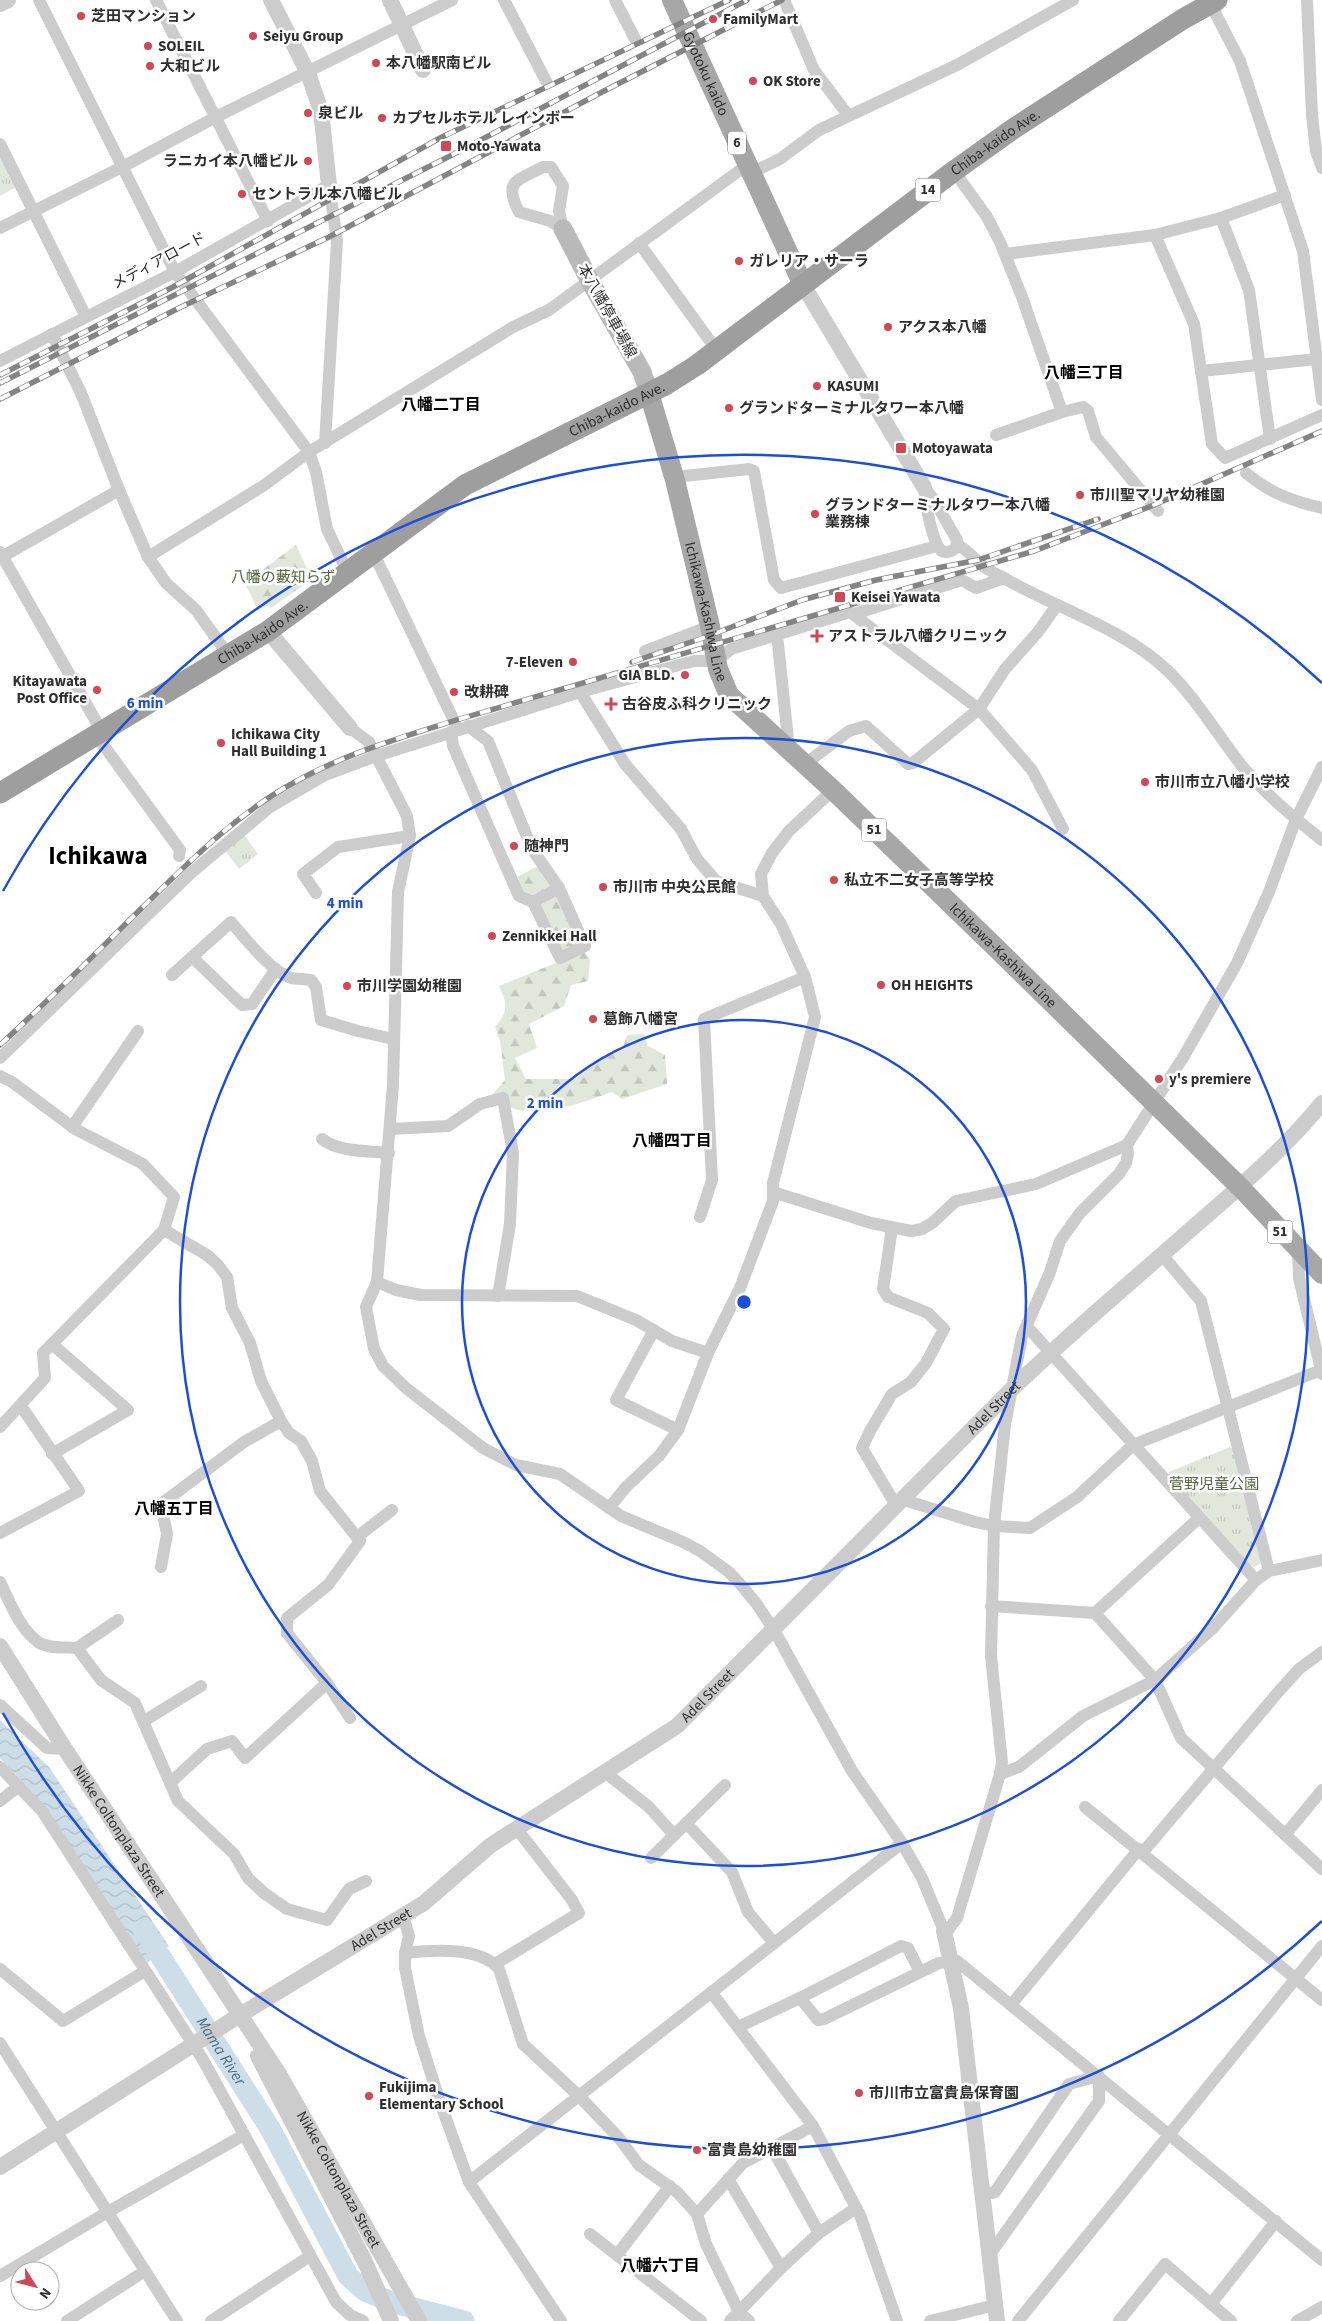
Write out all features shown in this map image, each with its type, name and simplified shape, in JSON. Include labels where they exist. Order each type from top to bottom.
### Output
[{"type":"highway","name":"Chiba-kaido Ave.","points":[[0,793],[268,631],[465,485],[649,394],[703,360],[954,171],[1047,107],[1182,19],[1214,2]]},
{"type":"main road","name":"Gyotoku kaido","points":[[672,0],[803,285]]},
{"type":"main road","name":"本八幡停車場線","points":[[563,229],[590,281],[642,372],[649,394]]},
{"type":"main road","name":"Ichikawa-Kashiwa Line","points":[[649,394],[675,477],[710,626],[716,661],[729,695],[806,764],[1154,1103],[1240,1188],[1321,1274]]},
{"type":"street","points":[[0,4],[8,0]]},
{"type":"street","points":[[39,0],[124,166],[175,272],[309,452],[316,472],[327,529],[348,573]]},
{"type":"street","points":[[156,0],[268,221]]},
{"type":"street","points":[[271,0],[308,73],[321,111],[337,241],[325,443]]},
{"type":"street","points":[[390,0],[424,70]]},
{"type":"street","points":[[0,228],[124,166],[216,117],[452,0]]},
{"type":"street","points":[[504,0],[546,81]]},
{"type":"street","points":[[615,0],[635,39]]},
{"type":"street","points":[[784,0],[814,70],[848,115]]},
{"type":"street","points":[[148,557],[263,486],[309,452],[513,327],[549,310],[640,242],[749,169],[780,158],[820,130],[848,115],[957,65],[1073,0]]},
{"type":"street","points":[[1307,0],[1312,115],[1316,151],[1322,168]]},
{"type":"street","points":[[1214,2],[1240,61],[1303,252],[1322,400]]},
{"type":"street","points":[[1,150],[34,210],[86,317]]},
{"type":"street","points":[[543,167],[551,167],[563,186],[559,211],[563,229],[550,221],[519,212],[511,195],[511,188],[515,182],[543,167]]},
{"type":"street","points":[[954,171],[987,217],[1005,254],[1062,412]]},
{"type":"street","name":"メディアロード","points":[[0,361],[175,272],[329,185]]},
{"type":"street","points":[[1005,254],[1155,235],[1221,218],[1285,195]]},
{"type":"street","points":[[1221,218],[1249,290],[1258,365],[1270,439]]},
{"type":"street","points":[[1155,235],[1194,324],[1212,444],[1226,458],[1322,415]]},
{"type":"street","points":[[640,242],[710,341]]},
{"type":"street","points":[[803,285],[957,540],[957,544],[951,552],[946,552],[937,546],[925,504],[924,487]]},
{"type":"street","points":[[52,334],[81,393],[119,490],[148,557],[166,583],[196,610],[229,656]]},
{"type":"street","points":[[1201,372],[1318,359]]},
{"type":"street","points":[[996,435],[1062,412],[1083,407],[1088,411],[1096,437],[1158,511]]},
{"type":"street","points":[[675,477],[749,469],[754,471],[774,580],[782,588],[937,546]]},
{"type":"street","points":[[1246,474],[1264,488],[1278,495],[1322,508]]},
{"type":"street","points":[[119,490],[1,556],[99,734],[180,850],[179,856]]},
{"type":"street","points":[[957,544],[972,553],[983,566],[1121,637],[1144,651],[1168,671],[1209,721],[1242,766],[1265,792],[1322,840]]},
{"type":"street","points":[[374,554],[459,729],[488,741],[532,849],[559,888],[585,946],[560,958],[533,902],[519,896],[453,746],[459,729]]},
{"type":"street","points":[[854,614],[962,580],[976,588],[1004,578]]},
{"type":"street","points":[[806,764],[849,731],[866,726],[908,764],[913,763],[979,709],[1005,669],[1038,632],[1056,604]]},
{"type":"street","points":[[0,1058],[191,873],[263,812],[323,776],[376,756],[580,692],[694,661],[716,661],[731,649],[850,612],[979,709],[1032,770],[1063,829]]},
{"type":"street","points":[[645,651],[710,626]]},
{"type":"street","points":[[268,631],[350,728],[367,739],[407,816],[410,836],[398,892],[391,1129],[377,1282],[366,1307],[374,1349],[383,1366],[406,1388],[483,1448],[516,1465],[560,1474],[609,1508],[639,1524],[683,1542],[715,1562],[742,1586],[774,1630],[852,1771],[902,1843],[922,1878],[944,1932],[961,2008],[988,2257],[997,2321]]},
{"type":"street","points":[[777,634],[788,749]]},
{"type":"street","points":[[580,692],[625,764],[681,829],[697,860],[716,881],[762,896]]},
{"type":"street","points":[[773,1192],[892,1228],[911,1231],[922,1229],[932,1223],[956,1201],[1036,1184],[1127,1145],[1184,1056],[1237,963],[1269,892],[1296,820],[1322,767]]},
{"type":"street","points":[[609,1508],[626,1487],[658,1456],[678,1430],[708,1353],[740,1288],[773,1201],[773,1183],[815,1017],[805,977],[782,924],[762,896],[761,874],[772,853],[789,830],[833,790]]},
{"type":"street","points":[[316,893],[303,874],[338,847],[410,836]]},
{"type":"street","points":[[533,902],[559,888]]},
{"type":"street","points":[[172,975],[231,922],[276,969],[291,978],[311,980],[316,987],[321,1020],[393,1039]]},
{"type":"street","points":[[192,956],[242,1005],[252,1004],[276,969]]},
{"type":"street","points":[[700,1217],[712,1180],[704,1020],[805,977]]},
{"type":"street","points":[[72,1127],[138,1031]]},
{"type":"street","points":[[0,1076],[12,1082],[72,1127],[143,1164],[174,1197],[164,1230],[43,1353],[44,1378],[21,1406],[0,1427]]},
{"type":"street","points":[[391,1129],[448,1126],[480,1104],[503,1098],[513,1153],[510,1224],[498,1296]]},
{"type":"street","name":"Adel Street","points":[[0,2168],[240,2014],[403,1916],[435,1894],[483,1851],[677,1726],[901,1503],[1013,1388],[1050,1353],[1240,1188],[1281,1148],[1322,1103]]},
{"type":"street","points":[[322,1139],[328,1144],[355,1150],[389,1153]]},
{"type":"street","points":[[944,1932],[949,1929],[956,1918],[1000,1774],[1002,1748],[991,1656],[994,1526],[1005,1425],[1025,1329],[1050,1272],[1060,1241],[1080,1214],[1119,1174],[1126,1163],[1127,1145]]},
{"type":"street","points":[[892,1228],[883,1289],[888,1297],[928,1313],[944,1329],[926,1363],[911,1382],[892,1394],[870,1430],[862,1448],[901,1503],[994,1526],[1030,1528],[1077,1497],[1133,1445],[1322,1372],[1301,1288],[1298,1251]]},
{"type":"street","points":[[164,1230],[207,1255],[227,1277],[232,1308],[250,1343],[261,1381],[281,1421],[289,1433],[301,1441],[312,1461],[320,1491],[360,1541],[328,1584],[288,1618],[287,1633],[327,1683],[350,1718]]},
{"type":"street","points":[[1162,1256],[1201,1302],[1269,1571]]},
{"type":"street","points":[[1301,1288],[1321,1274]]},
{"type":"street","points":[[377,1282],[396,1290],[421,1295],[577,1296],[636,1320],[672,1341],[708,1353]]},
{"type":"street","points":[[1025,1329],[1031,1331],[1256,1580]]},
{"type":"street","points":[[654,1330],[616,1400],[678,1430]]},
{"type":"street","points":[[52,1344],[128,1410],[52,1454]]},
{"type":"street","points":[[0,1533],[79,1491],[21,1406]]},
{"type":"street","points":[[161,1568],[167,1534],[161,1504],[244,1442],[281,1421]]},
{"type":"street","points":[[356,1537],[392,1510]]},
{"type":"street","points":[[1095,1613],[1199,1518]]},
{"type":"street","points":[[1000,1774],[1019,1767],[1083,1716],[1155,1680],[1213,1628],[1256,1580],[1269,1571],[1322,1560]]},
{"type":"street","points":[[0,1582],[18,1619],[39,1642],[52,1646],[77,1648],[118,1620]]},
{"type":"street","points":[[991,1606],[1095,1613],[1155,1680],[1181,1738],[1322,1869]]},
{"type":"street","name":"Nikke Coltonplaza Street","points":[[0,1646],[65,1750],[279,2074],[419,2321]]},
{"type":"street","points":[[77,1648],[101,1680],[135,1703],[178,1801],[234,1854],[248,1878],[264,1893],[287,1909],[327,1920],[349,1889],[366,1881]]},
{"type":"street","points":[[1011,2005],[1141,1851],[1215,1769],[1280,1690],[1299,1669],[1322,1652]]},
{"type":"street","points":[[170,1783],[207,1749],[232,1741],[245,1758],[327,1683]]},
{"type":"street","points":[[144,1721],[201,1686]]},
{"type":"street","points":[[0,1705],[47,1748],[65,1750]]},
{"type":"street","points":[[0,1767],[42,1811],[145,1971],[196,2044],[336,2302],[350,2315],[363,2321]]},
{"type":"street","points":[[606,1772],[649,1806],[674,1835]]},
{"type":"street","points":[[651,1858],[725,1785]]},
{"type":"street","points":[[0,1802],[19,1786]]},
{"type":"street","points":[[1285,1835],[1322,1790]]},
{"type":"street","points":[[1085,1807],[1322,2000]]},
{"type":"street","points":[[686,1823],[732,1872],[748,1912],[774,1943]]},
{"type":"street","points":[[495,1964],[578,1913],[572,1900],[517,1828]]},
{"type":"street","points":[[469,2182],[902,1843]]},
{"type":"street","points":[[403,1916],[409,1936],[405,1953],[405,1968],[419,2036],[441,2105],[469,2182],[561,2321]]},
{"type":"street","points":[[738,2027],[800,1998],[901,1946],[908,1948],[920,1972]]},
{"type":"street","points":[[1018,2321],[1322,1946]]},
{"type":"street","points":[[405,1953],[444,1951],[477,1955],[489,1958],[500,1968],[523,2044],[579,2096],[619,2138],[639,2165],[670,2186],[697,2214],[706,2244],[735,2316],[749,2321]]},
{"type":"street","points":[[800,1998],[818,2020],[824,2020],[939,1963],[952,1961],[962,1964],[1322,2260]]},
{"type":"street","points":[[0,1969],[63,2021],[145,1971]]},
{"type":"street","points":[[711,1992],[813,2126],[856,2208],[897,2321]]},
{"type":"street","name":"Nikke Coltonplaza Street","points":[[240,2014],[267,2077],[364,2262],[391,2321]]},
{"type":"street","points":[[0,2044],[106,2213],[177,2321]]},
{"type":"street","points":[[982,2196],[995,2192],[1069,2084],[1099,2076]]},
{"type":"street","points":[[988,2257],[1099,2101],[1099,2076]]},
{"type":"street","points":[[697,2214],[743,2163],[813,2126]]},
{"type":"street","points":[[0,2276],[106,2213],[244,2135]]},
{"type":"street","points":[[772,2148],[819,2234]]},
{"type":"street","points":[[728,2179],[781,2268]]},
{"type":"street","points":[[617,2255],[670,2186]]},
{"type":"street","points":[[735,2316],[781,2268],[819,2234],[856,2208]]},
{"type":"street","points":[[1211,2304],[1276,2221]]},
{"type":"street","points":[[590,2234],[701,2321]]},
{"type":"street","points":[[211,2321],[310,2256]]},
{"type":"street","points":[[1119,2321],[1165,2264],[1231,2321]]},
{"type":"street","points":[[67,2321],[145,2271]]},
{"type":"street","points":[[930,2321],[994,2304]]},
{"type":"street","points":[[1297,2321],[1322,2307]]},
{"type":"green space","points":[[0,159],[16,187],[0,196]]},
{"type":"green space","name":"八幡の藪知らず","points":[[296,545],[312,579],[271,608],[269,605],[258,610],[245,583]]},
{"type":"green space","points":[[243,833],[258,854],[239,869],[223,848]]},
{"type":"green space","points":[[540,865],[548,866],[584,952],[590,960],[588,981],[571,985],[564,1006],[529,1024],[537,1048],[515,1058],[526,1079],[576,1079],[594,1063],[622,1050],[627,1035],[644,1034],[648,1046],[665,1055],[667,1084],[622,1099],[612,1092],[562,1108],[536,1111],[511,1108],[491,1096],[505,1080],[501,1047],[495,1027],[502,1017],[505,1008],[504,998],[499,986],[563,960],[538,905],[524,901],[517,877]]},
{"type":"green space","name":"菅野児童公園","points":[[1230,1447],[1235,1449],[1262,1560],[1260,1564],[1254,1567],[1250,1565],[1168,1475],[1169,1472]]},
{"type":"water","points":[[0,1720],[49,1767],[169,1946],[147,1963],[34,1794],[0,1758]]},
{"type":"waterway","name":"Mama River","points":[[143,1929],[271,2130],[348,2276],[365,2291],[394,2303],[464,2321]]},
{"type":"railway","points":[[0,375],[173,287],[440,138],[729,0]]},
{"type":"railway","points":[[0,383],[452,155],[747,0]]},
{"type":"railway","points":[[0,399],[181,307],[329,237],[604,91],[782,0]]},
{"type":"railway","points":[[0,1045],[216,838],[274,794],[333,763],[372,747],[453,721],[1034,551],[1154,505],[1322,431]]},
{"type":"railway","points":[[632,662],[703,638],[802,600],[876,580],[978,560],[1098,519]]},
{"type":"place","name":"芝田マンション","points":[[81,16]]},
{"type":"place","name":"FamilyMart","points":[[713,19]]},
{"type":"place","name":"Seiyu Group","points":[[253,36]]},
{"type":"place","name":"SOLEIL","points":[[148,46]]},
{"type":"place","name":"本八幡駅南ビル","points":[[376,63]]},
{"type":"place","name":"大和ビル","points":[[150,66]]},
{"type":"place","name":"OK Store","points":[[753,81]]},
{"type":"place","name":"泉ビル","points":[[308,113]]},
{"type":"place","name":"カプセルホテル レインボー","points":[[382,118]]},
{"type":"place","name":"Moto-Yawata","points":[[446,146]]},
{"type":"place","name":"ラニカイ本八幡ビル","points":[[308,161]]},
{"type":"place","name":"セントラル本八幡ビル","points":[[242,194]]},
{"type":"place","name":"ガレリア・サーラ","points":[[739,261]]},
{"type":"place","name":"アクス本八幡","points":[[888,327]]},
{"type":"place","name":"KASUMI","points":[[817,386]]},
{"type":"place","name":"グランドターミナルタワー本八幡","points":[[729,408]]},
{"type":"place","name":"Motoyawata","points":[[901,448]]},
{"type":"place","name":"市川聖マリヤ幼稚園","points":[[1080,495]]},
{"type":"place","name":"グランドターミナルタワー本八幡 業務棟","points":[[815,514]]},
{"type":"place","name":"Keisei Yawata","points":[[840,597]]},
{"type":"place","name":"アストラル八幡クリニック","points":[[817,636]]},
{"type":"place","name":"7-Eleven","points":[[573,662]]},
{"type":"place","name":"GIA BLD.","points":[[685,675]]},
{"type":"place","name":"Kitayawata Post Office","points":[[97,690]]},
{"type":"place","name":"改耕碑","points":[[454,692]]},
{"type":"place","name":"古谷皮ふ科クリニック","points":[[611,704]]},
{"type":"place","name":"Ichikawa City Hall Building 1","points":[[221,743]]},
{"type":"place","name":"市川市立八幡小学校","points":[[1145,782]]},
{"type":"place","name":"随神門","points":[[514,846]]},
{"type":"place","name":"私立不二女子高等学校","points":[[834,880]]},
{"type":"place","name":"市川市 中央公民館","points":[[603,887]]},
{"type":"place","name":"Zennikkei Hall","points":[[492,936]]},
{"type":"place","name":"OH HEIGHTS","points":[[881,985]]},
{"type":"place","name":"市川学園幼稚園","points":[[347,986]]},
{"type":"place","name":"葛飾八幡宮","points":[[593,1019]]},
{"type":"place","name":"y's premiere","points":[[1159,1079]]},
{"type":"place","name":"市川市立富貴島保育園","points":[[859,2093]]},
{"type":"place","name":"Fukijima Elementary School","points":[[369,2096]]},
{"type":"place","name":"富貴島幼稚園","points":[[697,2150]]},
{"type":"district","name":"八幡三丁目","points":[[1084,373]]},
{"type":"district","name":"八幡二丁目","points":[[441,405]]},
{"type":"district","name":"Ichikawa","points":[[98,856]]},
{"type":"district","name":"八幡四丁目","points":[[672,1141]]},
{"type":"district","name":"八幡五丁目","points":[[174,1509]]},
{"type":"district","name":"八幡六丁目","points":[[660,2266]]}]
